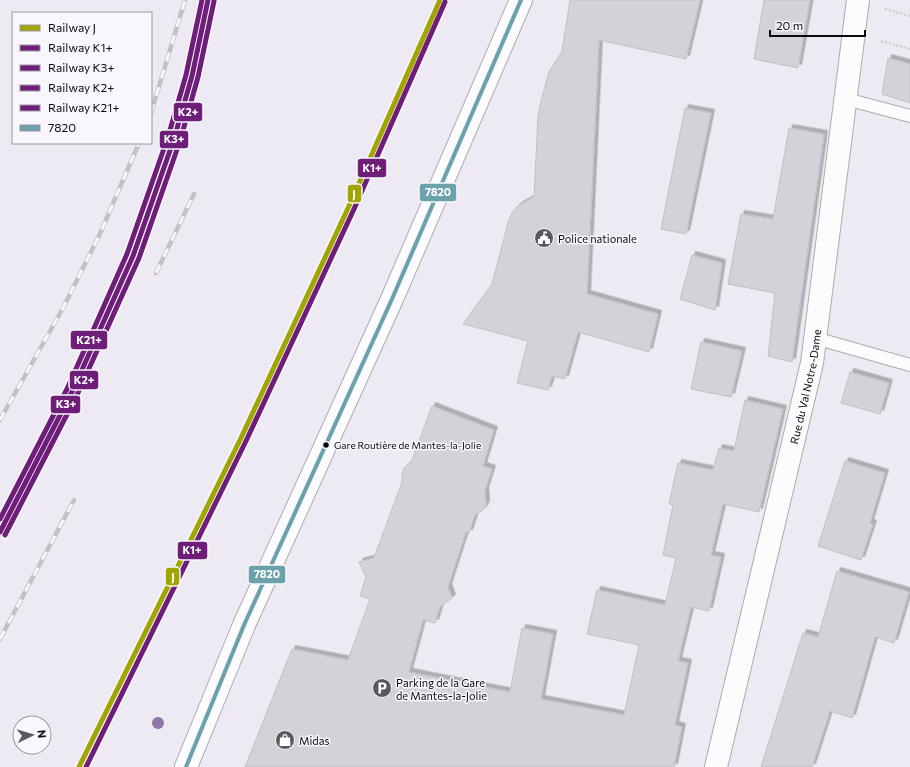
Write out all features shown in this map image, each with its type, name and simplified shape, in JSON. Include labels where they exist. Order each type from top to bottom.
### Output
[{"type":"street","points":[[186,767],[244,625],[392,299],[521,0]]},
{"type":"street","name":"Rue du Val Notre-Dame","points":[[716,767],[812,363],[858,0]]},
{"type":"lane","points":[[846,99],[910,116]]},
{"type":"lane","points":[[815,338],[910,365]]},
{"type":"building","points":[[570,0],[700,0],[686,59],[599,40],[587,294],[658,314],[649,352],[578,332],[565,379],[552,376],[548,390],[517,383],[528,341],[463,324],[492,284],[512,213],[518,206],[534,197],[538,117],[549,72],[562,51]]},
{"type":"building","points":[[764,0],[810,0],[798,68],[754,59]]},
{"type":"building","points":[[888,58],[910,64],[910,103],[882,94]]},
{"type":"building","points":[[685,108],[711,113],[686,234],[661,229]]},
{"type":"building","points":[[789,128],[824,134],[792,362],[768,356],[775,293],[728,284],[741,214],[773,219]]},
{"type":"building","points":[[692,255],[722,263],[715,310],[680,299]]},
{"type":"building","points":[[701,342],[742,351],[731,397],[691,389]]},
{"type":"building","points":[[850,372],[889,383],[880,414],[841,403]]},
{"type":"building","points":[[745,400],[783,409],[759,512],[723,504],[711,555],[721,557],[709,611],[691,607],[678,661],[688,663],[675,725],[682,727],[674,767],[245,767],[292,649],[348,660],[370,599],[360,596],[366,577],[359,562],[374,558],[402,482],[404,468],[411,463],[432,406],[494,430],[483,466],[492,469],[485,491],[486,504],[483,510],[475,515],[469,533],[466,532],[448,587],[452,598],[440,607],[435,623],[423,620],[409,672],[510,692],[522,628],[553,634],[541,699],[624,715],[639,645],[587,634],[597,590],[665,605],[676,558],[663,555],[673,505],[669,504],[678,463],[713,470],[719,448],[734,451]]},
{"type":"building","points":[[845,461],[885,473],[870,523],[873,524],[861,560],[818,546]]},
{"type":"building","points":[[837,571],[909,592],[894,643],[875,637],[852,718],[830,711],[812,767],[761,767],[803,633],[818,637]]},
{"type":"railway","points":[[152,110],[185,0]]},
{"type":"railway","points":[[0,420],[63,308],[99,236],[139,144]]},
{"type":"railway","points":[[156,273],[194,194]]},
{"type":"railway","points":[[0,639],[74,500]]},
{"type":"rail line","name":"K21+","points":[[0,519],[67,389],[127,254],[168,137],[186,75],[202,0]]},
{"type":"rail line","name":"K3+","points":[[0,532],[72,392],[133,256],[174,139],[192,76],[208,0]]},
{"type":"rail line","name":"J","points":[[79,767],[241,438],[349,206],[440,0]]},
{"type":"rail line","name":"K2+","points":[[5,535],[77,395],[139,258],[180,141],[198,77],[214,1]]},
{"type":"rail line","name":"K1+","points":[[86,767],[246,441],[354,209],[445,2]]},
{"type":"transit line","name":"7820","points":[[186,767],[244,625],[392,299],[521,0]]},
{"type":"place","name":"Police nationale","points":[[544,238]]},
{"type":"place","name":"Gare Routière de Mantes-la-Jolie","points":[[326,445]]},
{"type":"place","name":"Parking de la Gare de Mantes-la-Jolie","points":[[382,688]]},
{"type":"place","name":"Midas","points":[[285,740]]}]
